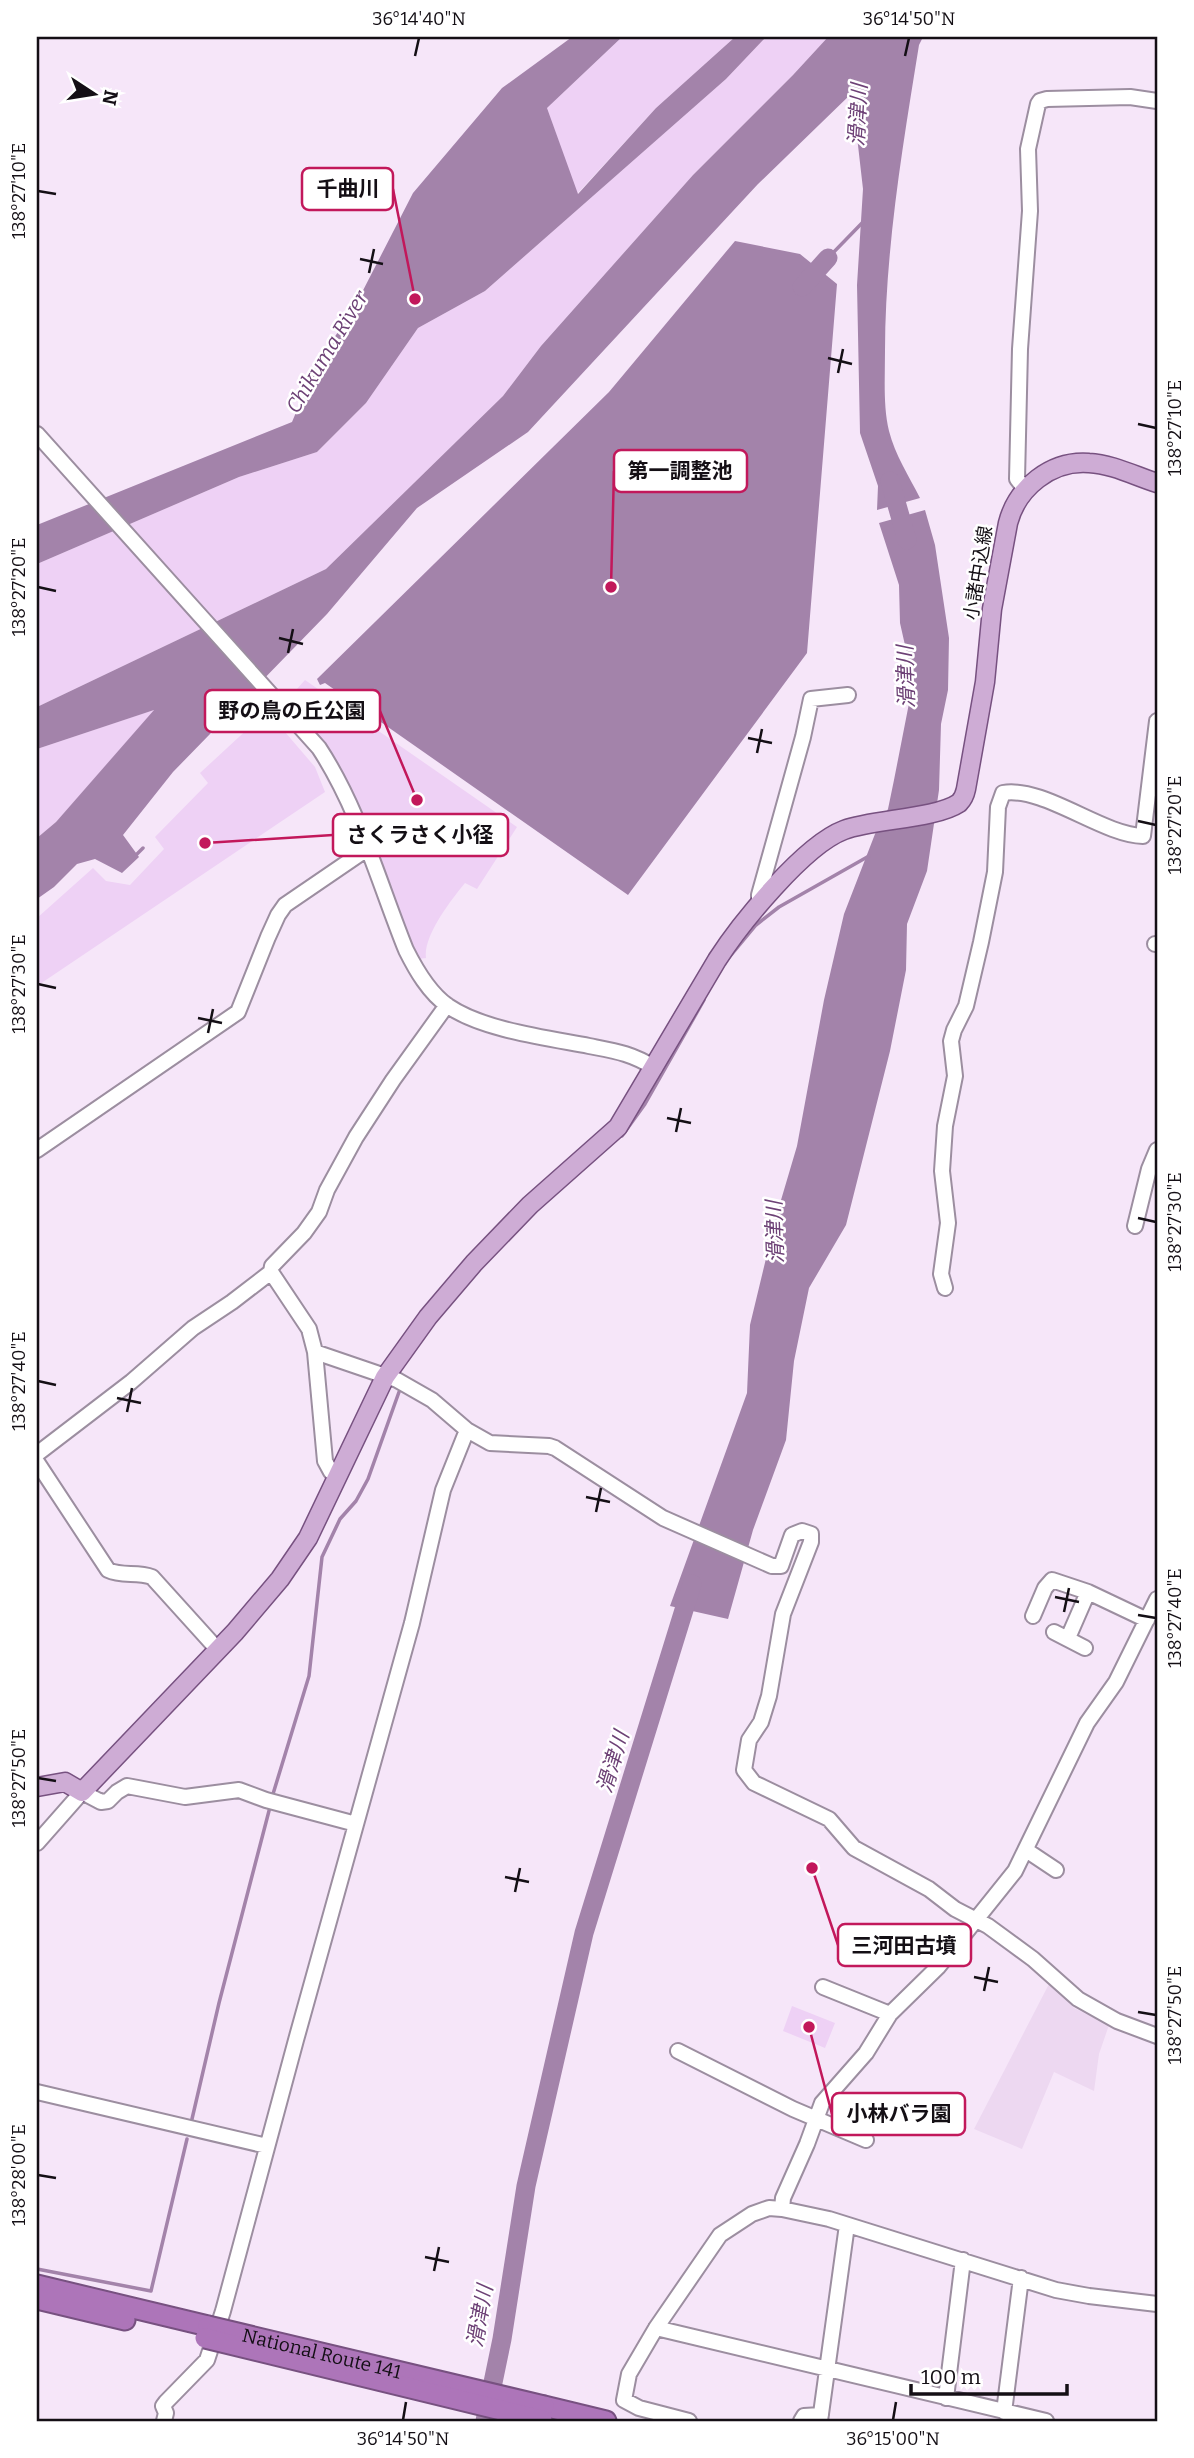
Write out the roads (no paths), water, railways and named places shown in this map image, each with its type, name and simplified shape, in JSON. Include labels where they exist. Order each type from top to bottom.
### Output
[{"type":"highway","name":"National Route 141","points":[[37,2285],[206,2332],[545,2416],[606,2421]]},
{"type":"highway","name":"National Route 141","points":[[37,2299],[206,2332]]},
{"type":"main road","name":"小諸中込線","points":[[759,905],[817,847],[843,830],[936,811],[962,799],[967,789],[985,682],[992,608],[1008,523],[1011,511],[1025,489],[1054,470],[1077,463],[1104,465],[1157,483]]},
{"type":"main road","points":[[37,1787],[65,1782],[82,1792],[218,1650],[280,1579],[308,1538],[385,1377],[428,1317],[474,1263],[530,1205],[618,1127],[732,936],[759,905]]},
{"type":"street","points":[[1025,489],[1017,479],[1020,349],[1030,211],[1028,149],[1038,104],[1047,99],[1130,97],[1157,101]]},
{"type":"street","points":[[37,434],[308,734],[330,765],[414,965],[434,993],[447,1005],[470,1018],[493,1026],[617,1050],[655,1068]]},
{"type":"street","points":[[759,905],[759,895],[811,699],[848,695]]},
{"type":"street","points":[[1143,835],[1157,721]]},
{"type":"street","points":[[945,1288],[941,1275],[948,1223],[942,1171],[945,1126],[955,1076],[951,1041],[966,1006],[981,942],[995,872],[997,815],[1003,793],[1022,794],[1076,812],[1133,836],[1143,835],[1157,842]]},
{"type":"street","points":[[37,1150],[238,1012],[268,937],[285,905],[367,849]]},
{"type":"street","points":[[37,1454],[131,1382],[193,1328],[271,1272],[272,1266],[304,1233],[318,1212],[356,1137],[447,1005]]},
{"type":"street","points":[[1135,1226],[1149,1169],[1157,1150]]},
{"type":"street","points":[[271,1272],[309,1329],[315,1352],[325,1461],[331,1472],[338,1475]]},
{"type":"street","points":[[315,1352],[397,1380],[432,1400],[467,1430],[491,1443],[555,1448],[663,1518],[772,1566],[781,1566],[792,1535],[802,1531],[811,1534],[811,1542],[783,1614],[769,1696],[761,1723],[749,1740],[744,1770],[746,1776],[754,1783],[828,1819],[854,1848],[929,1889],[955,1909],[988,1926],[1033,1959],[1078,1999],[1117,2021],[1157,2036]]},
{"type":"street","points":[[164,2421],[166,2413],[163,2406],[207,2360],[223,2311],[412,1623],[443,1490],[467,1430]]},
{"type":"street","points":[[37,1462],[108,1570],[116,1574],[143,1574],[152,1577],[218,1650]]},
{"type":"street","points":[[1033,1616],[1045,1588],[1052,1580],[1088,1592],[1147,1620]]},
{"type":"street","points":[[1085,1648],[1061,1635],[1088,1592]]},
{"type":"street","points":[[782,2208],[783,2198],[822,2103],[866,2053],[890,2014],[938,1967],[1015,1871],[1087,1723],[1116,1682],[1157,1599]]},
{"type":"street","points":[[37,1843],[82,1792],[101,1802],[108,1801],[127,1786],[185,1797],[239,1790],[265,1800],[356,1824]]},
{"type":"street","points":[[1026,1850],[1056,1870]]},
{"type":"street","points":[[823,1987],[890,2014]]},
{"type":"street","points":[[678,2051],[814,2119],[866,2140]]},
{"type":"street","points":[[37,2092],[267,2146]]},
{"type":"street","points":[[689,2421],[624,2400],[629,2374],[656,2328],[720,2235],[752,2214],[769,2208],[782,2208],[847,2225],[1056,2290],[1089,2297],[1157,2304]]},
{"type":"street","points":[[801,2421],[803,2416],[820,2418],[847,2225]]},
{"type":"street","points":[[946,2398],[963,2260]]},
{"type":"street","points":[[1004,2412],[1021,2278]]},
{"type":"street","points":[[656,2328],[1046,2421]]},
{"type":"water","name":"Chikuma River","points":[[572,37],[622,37],[547,108],[578,194],[656,108],[735,37],[766,37],[726,79],[485,291],[418,328],[366,403],[317,452],[239,477],[37,564],[37,525],[292,422],[315,367],[355,306],[413,193],[502,88]]},
{"type":"water","points":[[828,37],[923,37],[919,45],[896,198],[888,275],[885,381],[889,431],[920,498],[877,510],[878,486],[860,433],[857,285],[863,189],[852,93],[758,184],[528,432],[417,508],[327,614],[173,772],[123,835],[139,857],[122,873],[95,859],[77,864],[54,887],[37,899],[37,838],[56,822],[154,710],[37,749],[37,707],[326,569],[503,396],[541,346],[693,175]]},
{"type":"water","points":[[735,241],[800,254],[837,284],[807,653],[628,895],[325,683],[320,685],[317,679],[609,392]]},
{"type":"water","points":[[925,510],[935,545],[949,638],[948,690],[941,724],[939,790],[927,871],[907,924],[906,970],[890,1051],[846,1225],[809,1288],[794,1361],[786,1440],[753,1530],[728,1619],[670,1606],[747,1393],[750,1325],[776,1217],[797,1146],[824,1000],[844,914],[875,834],[888,809],[912,688],[900,623],[899,585],[879,523]]},
{"type":"waterway","points":[[828,258],[863,222]]},
{"type":"waterway","points":[[802,287],[828,258]]},
{"type":"waterway","name":"滑津川","points":[[890,481],[907,540]]},
{"type":"waterway","points":[[137,854],[143,848]]},
{"type":"waterway","points":[[727,960],[756,925],[779,907],[869,856]]},
{"type":"waterway","points":[[622,1136],[645,1104],[704,1000]]},
{"type":"waterway","points":[[273,1794],[309,1676],[322,1557],[340,1519],[356,1501],[368,1479],[399,1392]]},
{"type":"waterway","name":"滑津川","points":[[485,2421],[502,2339],[526,2186],[584,1933],[692,1584]]},
{"type":"waterway","points":[[192,2119],[270,1807]]},
{"type":"waterway","points":[[37,2269],[151,2291],[187,2139]]},
{"type":"place","name":"千曲川","points":[[415,299]]},
{"type":"place","name":"第一調整池","points":[[611,587]]},
{"type":"place","name":"野の鳥の丘公園","points":[[417,800]]},
{"type":"place","name":"さくラさく小径","points":[[205,843]]},
{"type":"place","name":"三河田古墳","points":[[812,1868]]},
{"type":"place","name":"小林バラ園","points":[[809,2027]]}]
